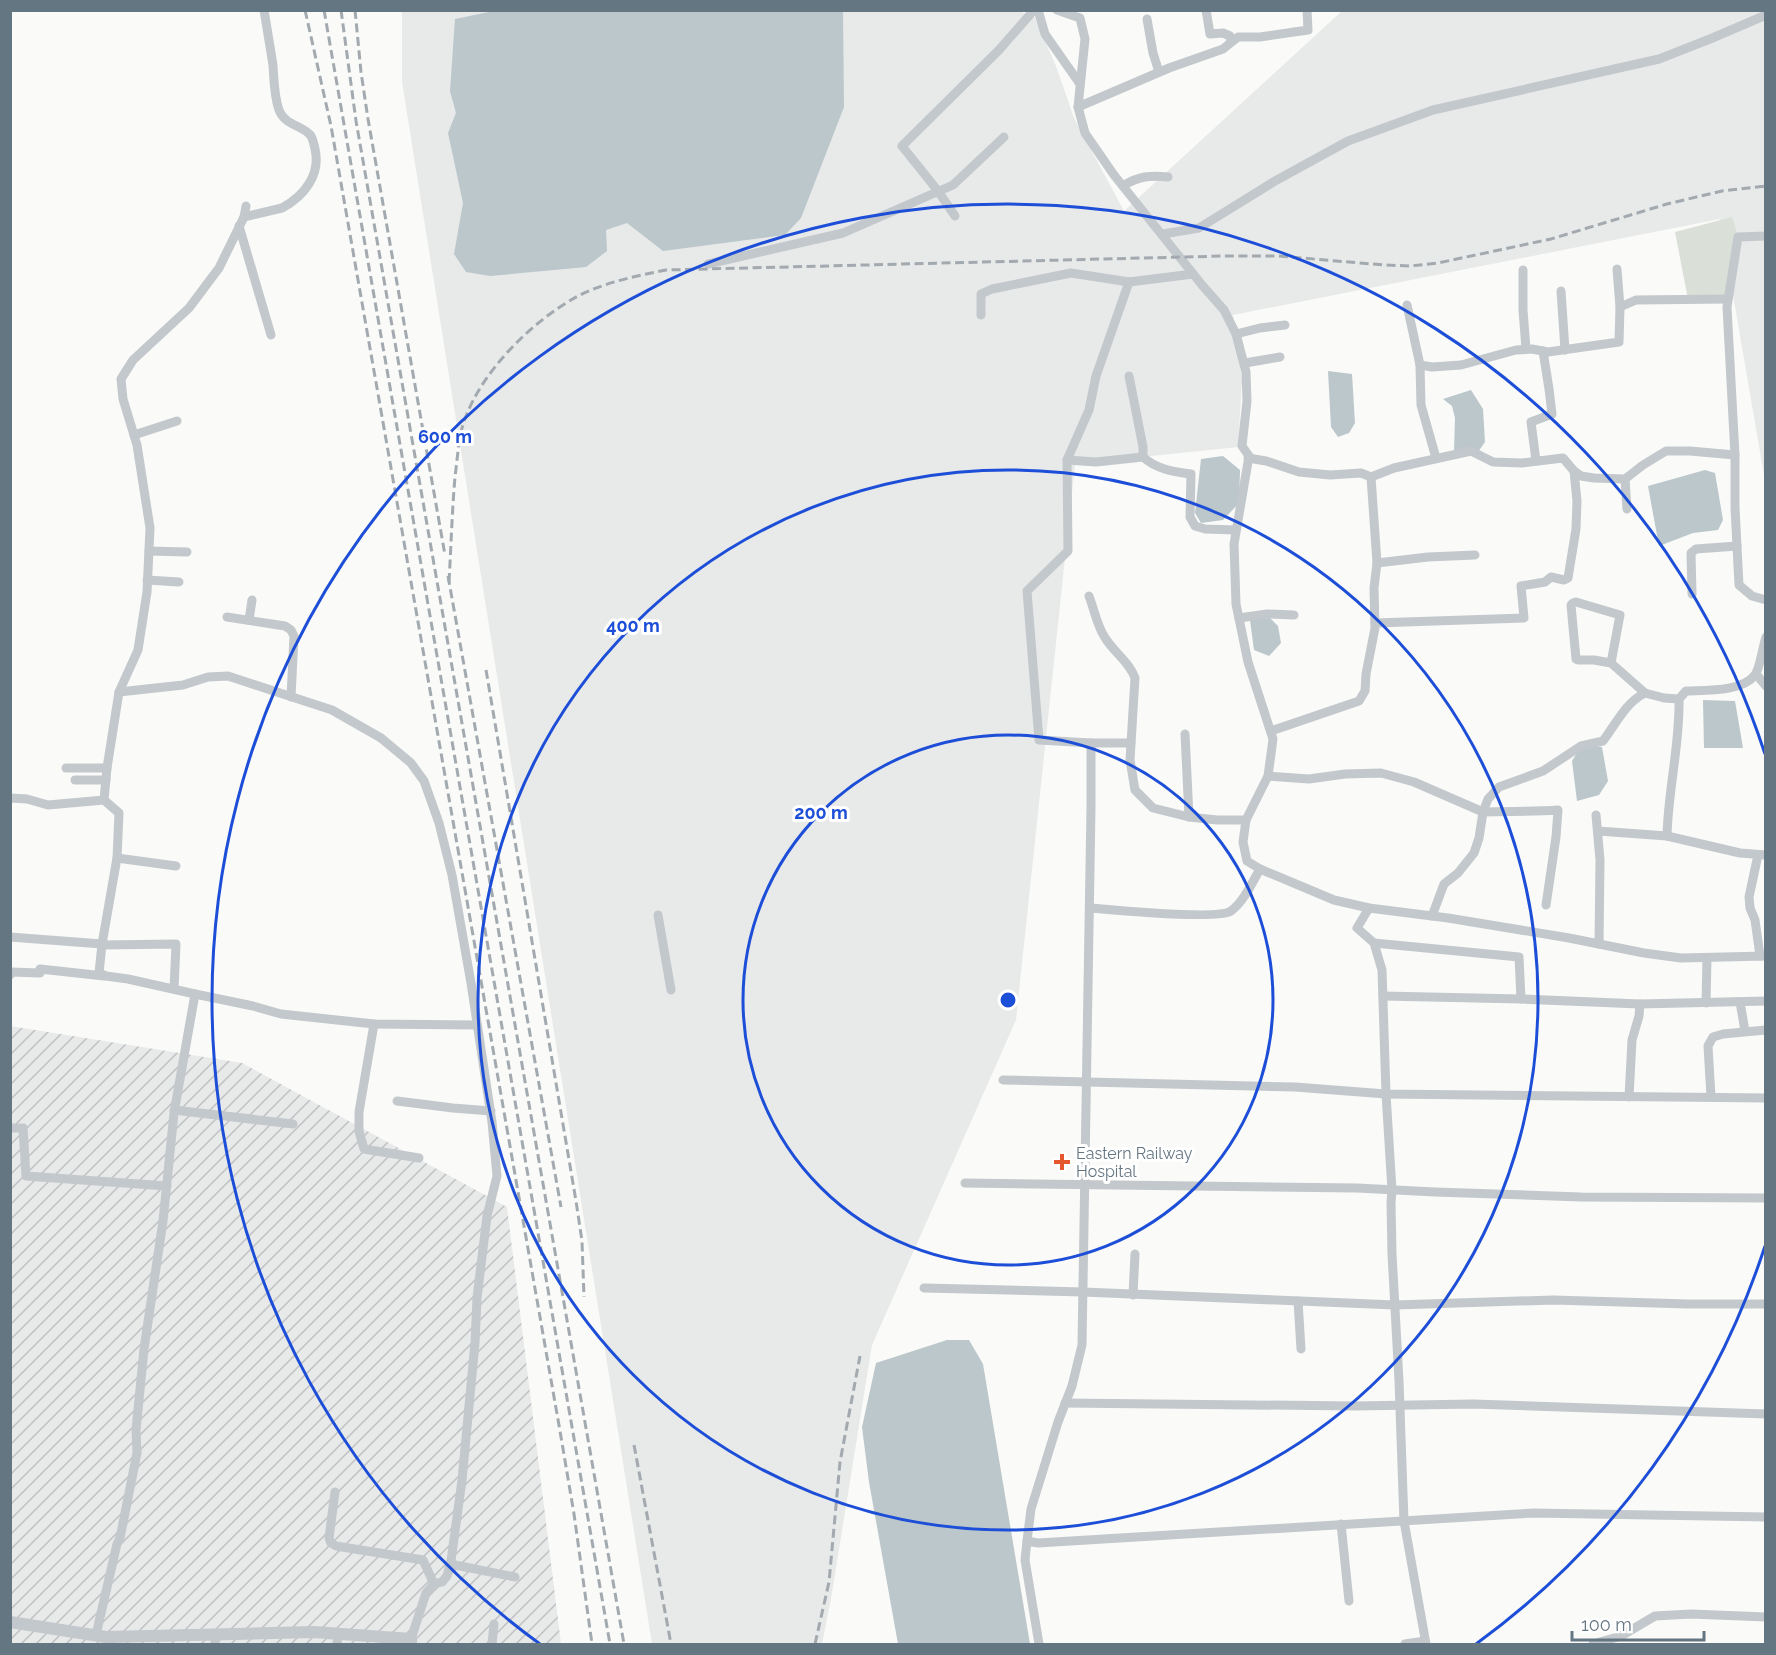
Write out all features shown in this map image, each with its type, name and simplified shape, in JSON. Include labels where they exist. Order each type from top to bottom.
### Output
[{"type":"street","points":[[244,217],[287,205],[311,181],[317,158],[312,137],[286,120],[280,113],[264,10]]},
{"type":"street","points":[[955,216],[902,146],[1036,10],[1045,34],[1080,84]]},
{"type":"street","points":[[1057,10],[1080,18],[1085,39],[1078,107],[1085,133],[1193,274],[1224,310],[1236,334],[1245,363],[1247,400],[1242,446],[1249,456],[1234,544],[1236,592],[1248,662],[1273,739],[1268,776],[1246,820],[1243,842],[1247,861],[1260,869],[1334,900],[1369,908],[1432,916],[1681,958],[1763,956],[1749,897],[1762,855],[1740,853],[1667,836],[1598,831]]},
{"type":"street","points":[[1073,15],[1084,10]]},
{"type":"street","points":[[1206,10],[1210,34],[1223,33],[1230,36],[1231,42]]},
{"type":"street","points":[[1078,107],[1159,72],[1223,49],[1238,37],[1260,37],[1308,30],[1307,10]]},
{"type":"street","points":[[1163,234],[1199,228],[1275,181],[1348,141],[1433,110],[1659,59],[1766,15]]},
{"type":"street","points":[[1148,19],[1153,53],[1159,72]]},
{"type":"street","points":[[708,264],[843,233],[953,184],[1004,137]]},
{"type":"street","points":[[1124,186],[1134,179],[1154,175],[1168,177]]},
{"type":"street","points":[[104,800],[119,692],[138,650],[147,580],[150,528],[134,435],[123,399],[121,379],[133,360],[195,300],[219,268],[244,217],[246,206]]},
{"type":"street","points":[[239,226],[271,335]]},
{"type":"street","points":[[1766,236],[1738,237],[1727,307],[1739,585],[1752,596],[1766,600]]},
{"type":"street","points":[[1420,365],[1432,367],[1461,365],[1516,350],[1548,352],[1619,342],[1620,307],[1617,269]]},
{"type":"street","points":[[1523,270],[1526,349]]},
{"type":"street","points":[[981,315],[981,294],[992,288],[1071,273],[1129,282],[1193,274]]},
{"type":"street","points":[[1129,282],[1096,376],[1089,410],[1067,460],[1068,551],[1027,591],[1039,740],[1091,743],[1131,742]]},
{"type":"street","points":[[1561,291],[1565,350]]},
{"type":"street","points":[[1620,307],[1636,300],[1728,299]]},
{"type":"street","points":[[1407,305],[1420,365],[1421,405],[1436,458]]},
{"type":"street","points":[[1236,334],[1285,325]]},
{"type":"street","points":[[1536,461],[1531,422],[1552,414],[1550,389],[1542,351]]},
{"type":"street","points":[[1245,363],[1280,357]]},
{"type":"street","points":[[1129,376],[1143,457],[1151,465],[1173,472],[1191,474],[1190,517],[1195,526],[1204,529],[1236,530]]},
{"type":"street","points":[[134,435],[177,421]]},
{"type":"street","points":[[1248,458],[1266,460],[1299,472],[1330,475],[1361,473],[1371,477],[1394,468],[1471,452],[1493,462],[1522,463],[1563,458],[1581,476],[1625,479],[1666,452],[1690,451],[1735,455]]},
{"type":"street","points":[[1067,460],[1096,462],[1143,457]]},
{"type":"street","points":[[1375,623],[1524,618],[1521,586],[1545,582],[1551,577],[1564,580],[1568,578],[1576,529],[1577,501],[1574,471]]},
{"type":"street","points":[[1271,731],[1359,701],[1365,691],[1375,623],[1374,588],[1377,562],[1371,477]]},
{"type":"street","points":[[1625,479],[1627,509]]},
{"type":"street","points":[[1692,594],[1691,553],[1693,550],[1737,546]]},
{"type":"street","points":[[148,551],[187,552]]},
{"type":"street","points":[[1377,562],[1475,555]]},
{"type":"street","points":[[147,580],[179,582]]},
{"type":"street","points":[[1089,596],[1103,635],[1131,667],[1135,678],[1130,760],[1135,790],[1153,808],[1190,817],[1246,820]]},
{"type":"street","points":[[249,620],[252,600]]},
{"type":"street","points":[[1611,663],[1620,615],[1573,603],[1571,605],[1576,659],[1611,663],[1645,693],[1679,699]]},
{"type":"street","points":[[1239,618],[1267,614],[1294,615]]},
{"type":"street","points":[[227,617],[285,626],[291,630],[294,636],[291,697]]},
{"type":"street","points":[[1667,836],[1671,781],[1680,718],[1679,699],[1686,691],[1716,690],[1743,684],[1756,674],[1766,637]]},
{"type":"street","points":[[1756,674],[1766,686]]},
{"type":"street","points":[[10,1622],[106,1637],[215,1640],[251,1639],[315,1632],[337,1639],[411,1642],[426,1593],[434,1584],[442,1582],[447,1576],[462,1480],[477,1298],[488,1215],[497,1176],[471,983],[451,871],[439,823],[424,781],[411,763],[381,738],[332,710],[228,675],[208,676],[183,685],[119,692]]},
{"type":"street","points":[[1432,916],[1444,884],[1458,873],[1474,853],[1483,812],[1488,799],[1499,787],[1543,771],[1581,746],[1603,741],[1635,699],[1645,693]]},
{"type":"street","points":[[1185,734],[1190,817]]},
{"type":"street","points":[[1039,1644],[1025,1560],[1031,1509],[1072,1386],[1082,1345],[1091,743]]},
{"type":"street","points":[[66,768],[107,768]]},
{"type":"street","points":[[1268,776],[1309,779],[1345,774],[1381,773],[1414,782],[1483,812],[1558,810],[1546,905]]},
{"type":"street","points":[[75,780],[106,780]]},
{"type":"street","points":[[10,798],[27,799],[48,805],[104,800],[119,813],[117,858],[99,973],[106,976]]},
{"type":"street","points":[[1596,815],[1600,860],[1599,944]]},
{"type":"street","points":[[117,858],[176,866]]},
{"type":"street","points":[[1090,909],[1194,915],[1228,913],[1240,903],[1260,869]]},
{"type":"street","points":[[1369,908],[1357,928],[1374,943],[1382,970],[1404,1521],[1421,1643],[1405,1644]]},
{"type":"street","points":[[658,915],[671,990]]},
{"type":"street","points":[[10,936],[102,944],[176,944],[174,989]]},
{"type":"street","points":[[1374,943],[1518,957],[1521,999]]},
{"type":"street","points":[[1706,1003],[1707,958]]},
{"type":"street","points":[[10,975],[11,972],[40,973],[40,969],[106,976],[253,1006],[281,1014],[374,1024],[476,1025]]},
{"type":"street","points":[[96,1635],[120,1538],[136,1454],[136,1430],[144,1349],[163,1221],[174,1110],[195,994]]},
{"type":"street","points":[[1383,996],[1640,1004],[1766,1001]]},
{"type":"street","points":[[1740,1002],[1745,1031]]},
{"type":"street","points":[[1629,1097],[1632,1040],[1640,1004]]},
{"type":"street","points":[[374,1024],[359,1112],[359,1131],[364,1149],[419,1158]]},
{"type":"street","points":[[1711,1097],[1708,1046],[1713,1037],[1766,1030]]},
{"type":"street","points":[[1003,1080],[1295,1088],[1386,1094],[1766,1098]]},
{"type":"street","points":[[397,1101],[490,1111]]},
{"type":"street","points":[[174,1110],[293,1124]]},
{"type":"street","points":[[10,1128],[23,1128],[26,1176],[166,1186]]},
{"type":"street","points":[[965,1183],[1357,1188],[1581,1197],[1766,1198]]},
{"type":"street","points":[[1133,1295],[1135,1254]]},
{"type":"street","points":[[924,1288],[1395,1305],[1553,1300],[1766,1304]]},
{"type":"street","points":[[1299,1301],[1301,1349]]},
{"type":"street","points":[[1065,1403],[1355,1406],[1473,1404],[1766,1414]]},
{"type":"street","points":[[335,1492],[329,1538],[334,1546],[423,1560],[434,1584]]},
{"type":"street","points":[[1027,1541],[1038,1543],[1534,1513],[1766,1516]]},
{"type":"street","points":[[1341,1524],[1350,1601]]},
{"type":"street","points":[[450,1564],[515,1576]]},
{"type":"street","points":[[1593,1644],[1622,1636],[1655,1616],[1691,1614],[1766,1617]]},
{"type":"street","points":[[492,1644],[494,1624]]},
{"type":"shaded area","points":[[499,10],[843,11],[844,107],[801,218],[785,235],[663,251],[627,223],[606,230],[607,251],[586,267],[490,276],[466,272],[454,254],[463,203],[448,133],[456,113],[450,91],[455,19]]},
{"type":"shaded area","points":[[402,11],[1019,11],[1035,18],[1056,66],[1074,118],[1124,211],[1342,11],[1765,11],[1765,481],[1720,219],[1233,315],[1242,380],[1238,447],[1075,464],[1016,1020],[872,1345],[822,1644],[652,1644],[402,82]]},
{"type":"shaded area","points":[[1732,217],[1738,237],[1728,299],[1688,299],[1675,232]]},
{"type":"shaded area","points":[[1328,371],[1352,374],[1355,423],[1349,433],[1338,437],[1331,427]]},
{"type":"shaded area","points":[[1471,390],[1483,409],[1485,442],[1478,452],[1454,452],[1455,418],[1452,406],[1443,399]]},
{"type":"shaded area","points":[[1223,456],[1240,470],[1239,503],[1223,520],[1201,523],[1195,513],[1201,459]]},
{"type":"shaded area","points":[[1705,470],[1715,473],[1723,520],[1718,530],[1693,533],[1659,546],[1648,486]]},
{"type":"shaded area","points":[[1270,618],[1278,626],[1281,643],[1269,656],[1254,650],[1250,620]]},
{"type":"shaded area","points":[[1703,700],[1735,701],[1743,748],[1704,748]]},
{"type":"shaded area","points":[[1581,746],[1602,747],[1608,781],[1599,795],[1577,801],[1572,761]]},
{"type":"shaded area","points":[[10,1026],[242,1063],[507,1207],[561,1644],[11,1644]]},
{"type":"shaded area","points":[[947,1340],[969,1340],[983,1364],[1030,1644],[898,1644],[869,1482],[862,1427],[876,1363]]},
{"type":"railway","points":[[305,10],[331,126],[560,1431],[592,1644]]},
{"type":"railway","points":[[324,10],[610,1644]]},
{"type":"railway","points":[[341,10],[356,121],[624,1644]]},
{"type":"railway","points":[[355,10],[368,119],[445,555]]},
{"type":"railway","points":[[449,582],[459,443],[468,412],[478,392],[506,354],[541,321],[578,296],[610,283],[666,270],[1223,256],[1278,256],[1410,266],[1438,263],[1551,239],[1667,204],[1722,191],[1766,186]]},
{"type":"railway","points":[[448,576],[561,1207]]},
{"type":"railway","points":[[486,670],[576,1201],[582,1241],[584,1297]]},
{"type":"railway","points":[[815,1644],[829,1582],[840,1462],[860,1356]]},
{"type":"railway","points":[[634,1445],[671,1644]]},
{"type":"place","name":"Eastern Railway Hospital","points":[[1062,1162]]}]
